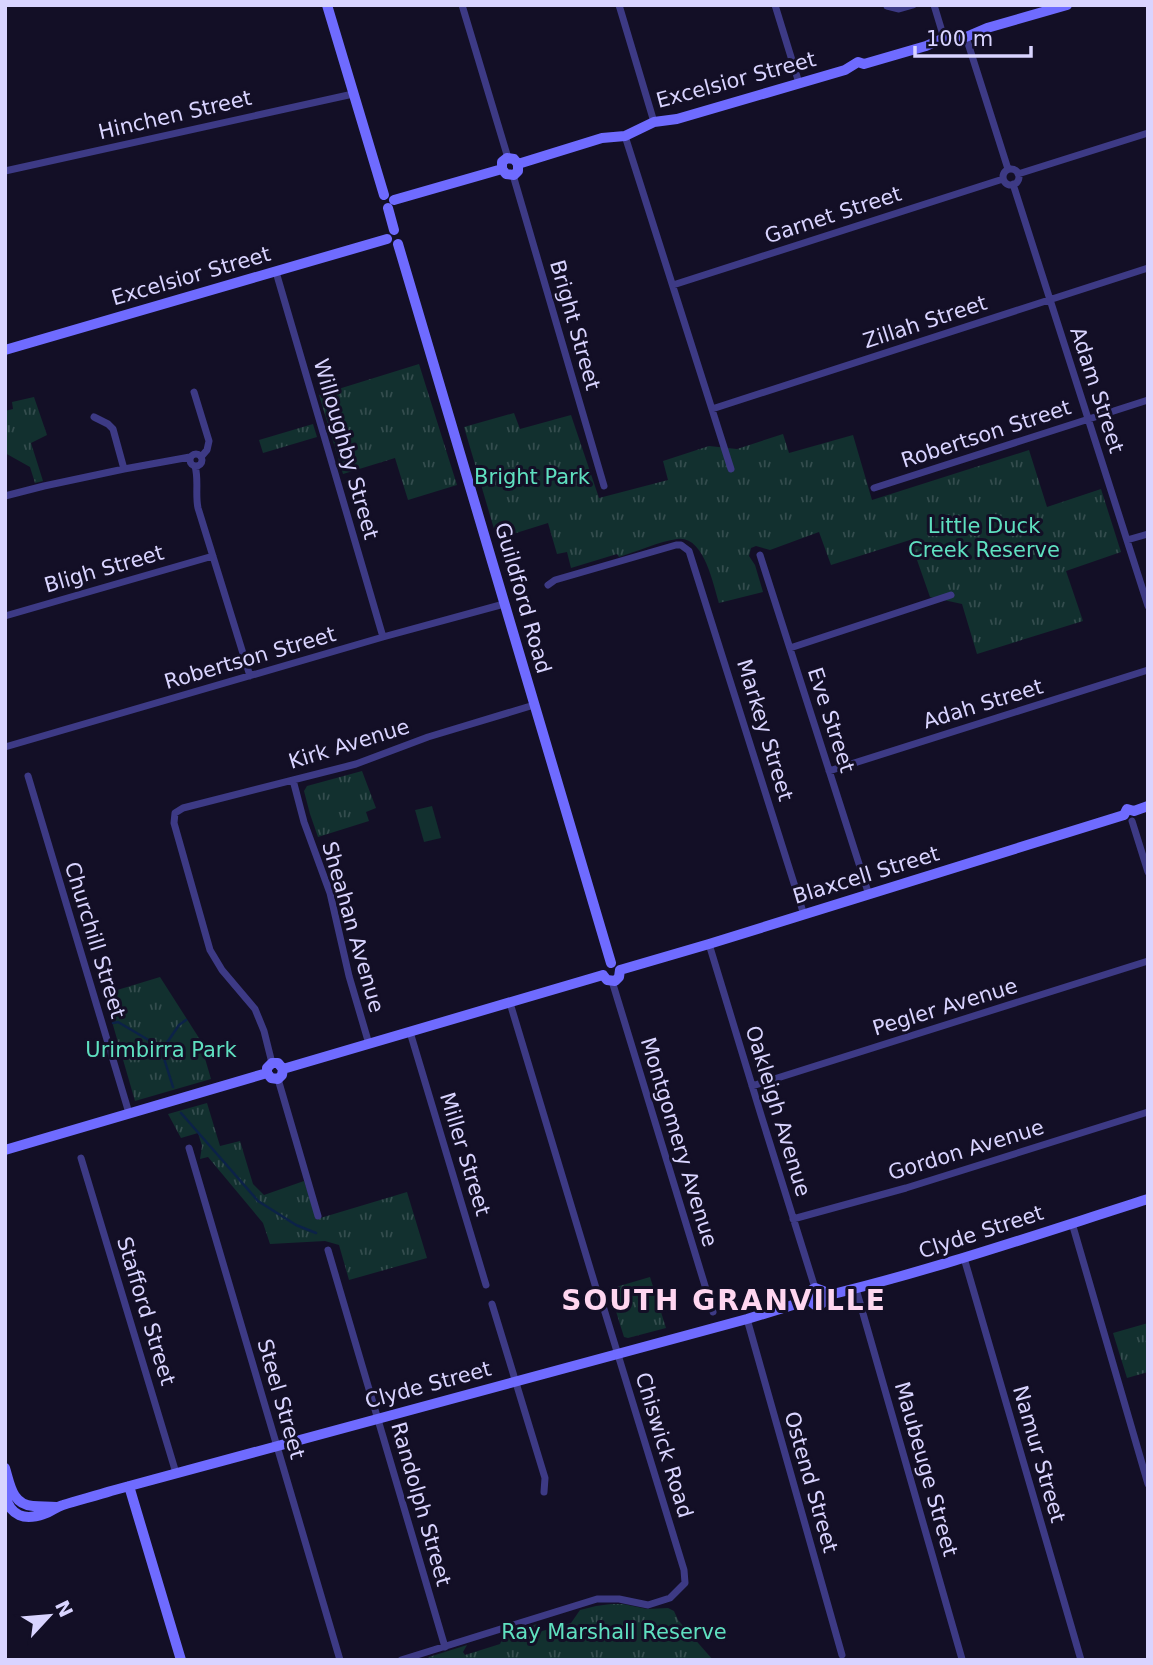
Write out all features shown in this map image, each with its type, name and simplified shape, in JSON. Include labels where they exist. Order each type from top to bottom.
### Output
[{"type":"street","points":[[327,5],[389,201],[391,234]]},
{"type":"street","points":[[462,5],[508,158]]},
{"type":"street","points":[[619,5],[654,122]]},
{"type":"street","points":[[775,5],[799,83]]},
{"type":"street","points":[[887,6],[899,9],[913,5]]},
{"type":"street","points":[[934,5],[944,38]]},
{"type":"street","name":"Excelsior Street","points":[[518,164],[602,138],[625,136],[654,122],[677,120],[845,70],[858,62],[864,64],[944,38],[966,37],[1068,5]]},
{"type":"street","points":[[966,37],[1008,169]]},
{"type":"street","name":"Hinchen Street","points":[[5,171],[353,94]]},
{"type":"street","points":[[1018,174],[1148,133]]},
{"type":"street","points":[[625,136],[732,469]]},
{"type":"street","points":[[508,158],[514,159],[518,164],[518,170],[513,175],[506,174],[502,169],[502,162],[508,158]]},
{"type":"street","points":[[389,201],[502,169]]},
{"type":"street","points":[[1008,169],[1013,169],[1018,174]]},
{"type":"street","points":[[1008,169],[1003,174],[1003,179],[1008,184],[1013,184],[1018,179],[1018,174]]},
{"type":"street","name":"Bright Street","points":[[513,175],[604,486]]},
{"type":"street","name":"Garnet Street","points":[[673,285],[1003,179]]},
{"type":"street","name":"Adam Street","points":[[1013,184],[1148,606]]},
{"type":"street","name":"Guildford Road","points":[[391,234],[399,231],[402,235],[398,244],[611,963]]},
{"type":"street","name":"Excelsior Street","points":[[5,350],[276,272],[391,234]]},
{"type":"street","name":"Zillah Street","points":[[712,409],[1148,268]]},
{"type":"street","name":"Willoughby Street","points":[[276,272],[383,637]]},
{"type":"street","points":[[194,392],[209,441],[201,463],[195,466]]},
{"type":"street","name":"Robertson Street","points":[[874,488],[1148,400]]},
{"type":"street","points":[[94,417],[113,429],[124,469]]},
{"type":"street","points":[[5,496],[190,457],[194,453],[201,457]]},
{"type":"street","points":[[190,457],[190,463],[195,466],[197,474],[197,503],[250,676]]},
{"type":"street","points":[[1127,540],[1148,534]]},
{"type":"street","name":"Markey Street","points":[[548,585],[555,580],[676,545],[686,547],[692,556],[804,915]]},
{"type":"street","name":"Eve Street","points":[[760,555],[869,895]]},
{"type":"street","name":"Bligh Street","points":[[5,615],[213,556]]},
{"type":"street","points":[[790,648],[951,595]]},
{"type":"street","name":"Robertson Street","points":[[5,747],[504,604]]},
{"type":"street","name":"Adah Street","points":[[829,771],[1148,670]]},
{"type":"street","name":"Kirk Avenue","points":[[272,1063],[255,1009],[222,970],[210,950],[174,823],[175,813],[183,808],[356,764],[428,737],[534,705]]},
{"type":"street","name":"Churchill Street","points":[[28,776],[129,1113]]},
{"type":"street","name":"Sheahan Avenue","points":[[293,780],[301,814],[330,893],[349,976],[369,1044]]},
{"type":"street","name":"Blaxcell Street","points":[[620,970],[1130,816],[1148,807]]},
{"type":"street","points":[[1130,816],[1148,872]]},
{"type":"street","name":"Oakleigh Avenue","points":[[709,944],[815,1288]]},
{"type":"street","name":"Pegler Avenue","points":[[752,1086],[1148,961]]},
{"type":"street","points":[[318,1216],[280,1074],[280,1065],[272,1063],[268,1066],[267,1073],[271,1078],[280,1074],[369,1044],[510,1003],[620,977],[617,965],[611,963],[603,968],[607,978]]},
{"type":"street","name":"Montgomery Avenue","points":[[607,978],[713,1312]]},
{"type":"street","points":[[510,1003],[596,1288]]},
{"type":"street","name":"Miller Street","points":[[410,1032],[486,1285]]},
{"type":"street","points":[[5,1150],[267,1073]]},
{"type":"street","name":"Gordon Avenue","points":[[793,1219],[906,1188],[1148,1112]]},
{"type":"street","name":"Steel Street","points":[[189,1148],[340,1660]]},
{"type":"street","name":"Stafford Street","points":[[81,1158],[176,1473]]},
{"type":"street","name":"Clyde Street","points":[[825,1296],[964,1258],[1148,1199]]},
{"type":"street","points":[[1072,1223],[1148,1484]]},
{"type":"street","name":"Randolph Street","points":[[328,1250],[445,1647]]},
{"type":"street","name":"Namur Street","points":[[964,1258],[1081,1660]]},
{"type":"street","points":[[815,1288],[823,1291],[825,1296],[820,1305],[809,1300],[809,1294],[815,1288]]},
{"type":"street","name":"Maubeuge Street","points":[[856,1289],[962,1659]]},
{"type":"street","name":"Chiswick Road","points":[[445,1647],[597,1599],[619,1599],[648,1605],[670,1598],[685,1583],[684,1570],[600,1296]]},
{"type":"street","name":"Clyde Street","points":[[8,1496],[26,1505],[57,1507],[809,1300]]},
{"type":"street","points":[[492,1304],[545,1478],[544,1492]]},
{"type":"street","name":"Ostend Street","points":[[747,1319],[842,1655]]},
{"type":"street","points":[[5,1468],[8,1496]]},
{"type":"street","points":[[129,1486],[181,1660]]},
{"type":"street","points":[[401,1660],[445,1647]]},
{"type":"green space","points":[[419,364],[457,485],[408,500],[395,458],[343,474],[319,395]]},
{"type":"green space","points":[[34,397],[47,435],[31,443],[43,481],[35,483],[30,467],[5,453],[5,411],[13,409],[12,402]]},
{"type":"green space","name":"Little Duck Creek Reserve","points":[[514,413],[520,429],[571,415],[599,498],[668,480],[663,461],[709,446],[737,449],[783,434],[789,453],[853,435],[872,500],[1029,450],[1047,507],[1101,489],[1121,552],[1066,571],[1083,621],[977,654],[962,604],[930,597],[910,540],[831,565],[819,532],[770,550],[756,546],[751,548],[749,556],[755,565],[763,592],[719,603],[701,552],[686,540],[670,540],[619,557],[617,554],[571,568],[567,552],[557,554],[548,523],[497,539],[464,427]]},
{"type":"green space","points":[[313,424],[317,437],[263,453],[259,440]]},
{"type":"green space","points":[[362,771],[376,808],[366,812],[369,821],[318,837],[304,791],[307,786]]},
{"type":"green space","points":[[432,806],[441,838],[424,842],[415,810]]},
{"type":"green space","name":"Urimbirra Park","points":[[160,977],[199,1038],[211,1079],[135,1101],[104,994]]},
{"type":"green space","points":[[207,1103],[220,1146],[240,1141],[253,1184],[264,1195],[304,1181],[317,1219],[407,1192],[427,1258],[349,1280],[339,1245],[325,1241],[270,1244],[263,1223],[208,1157],[200,1159],[202,1146],[198,1133],[181,1138],[168,1114]]},
{"type":"green space","points":[[650,1277],[666,1328],[624,1337],[609,1289]]},
{"type":"green space","points":[[1148,1323],[1148,1372],[1127,1378],[1113,1333]]},
{"type":"green space","name":"Ray Marshall Reserve","points":[[611,1604],[647,1609],[668,1608],[674,1611],[678,1620],[713,1660],[427,1660],[429,1657],[467,1645],[463,1652],[465,1655],[500,1644],[505,1633],[537,1624],[533,1631],[535,1633],[571,1623],[580,1610]]},
{"type":"waterway","points":[[162,1050],[179,1025],[186,1020]]},
{"type":"waterway","points":[[113,1023],[118,1022],[157,1045],[162,1052],[173,1087]]},
{"type":"waterway","points":[[181,1113],[258,1201],[296,1225],[316,1233]]},
{"type":"district","name":"SOUTH GRANVILLE","points":[[724,1300]]},
{"type":"park label","name":"Bright Park","points":[[532,477]]}]
